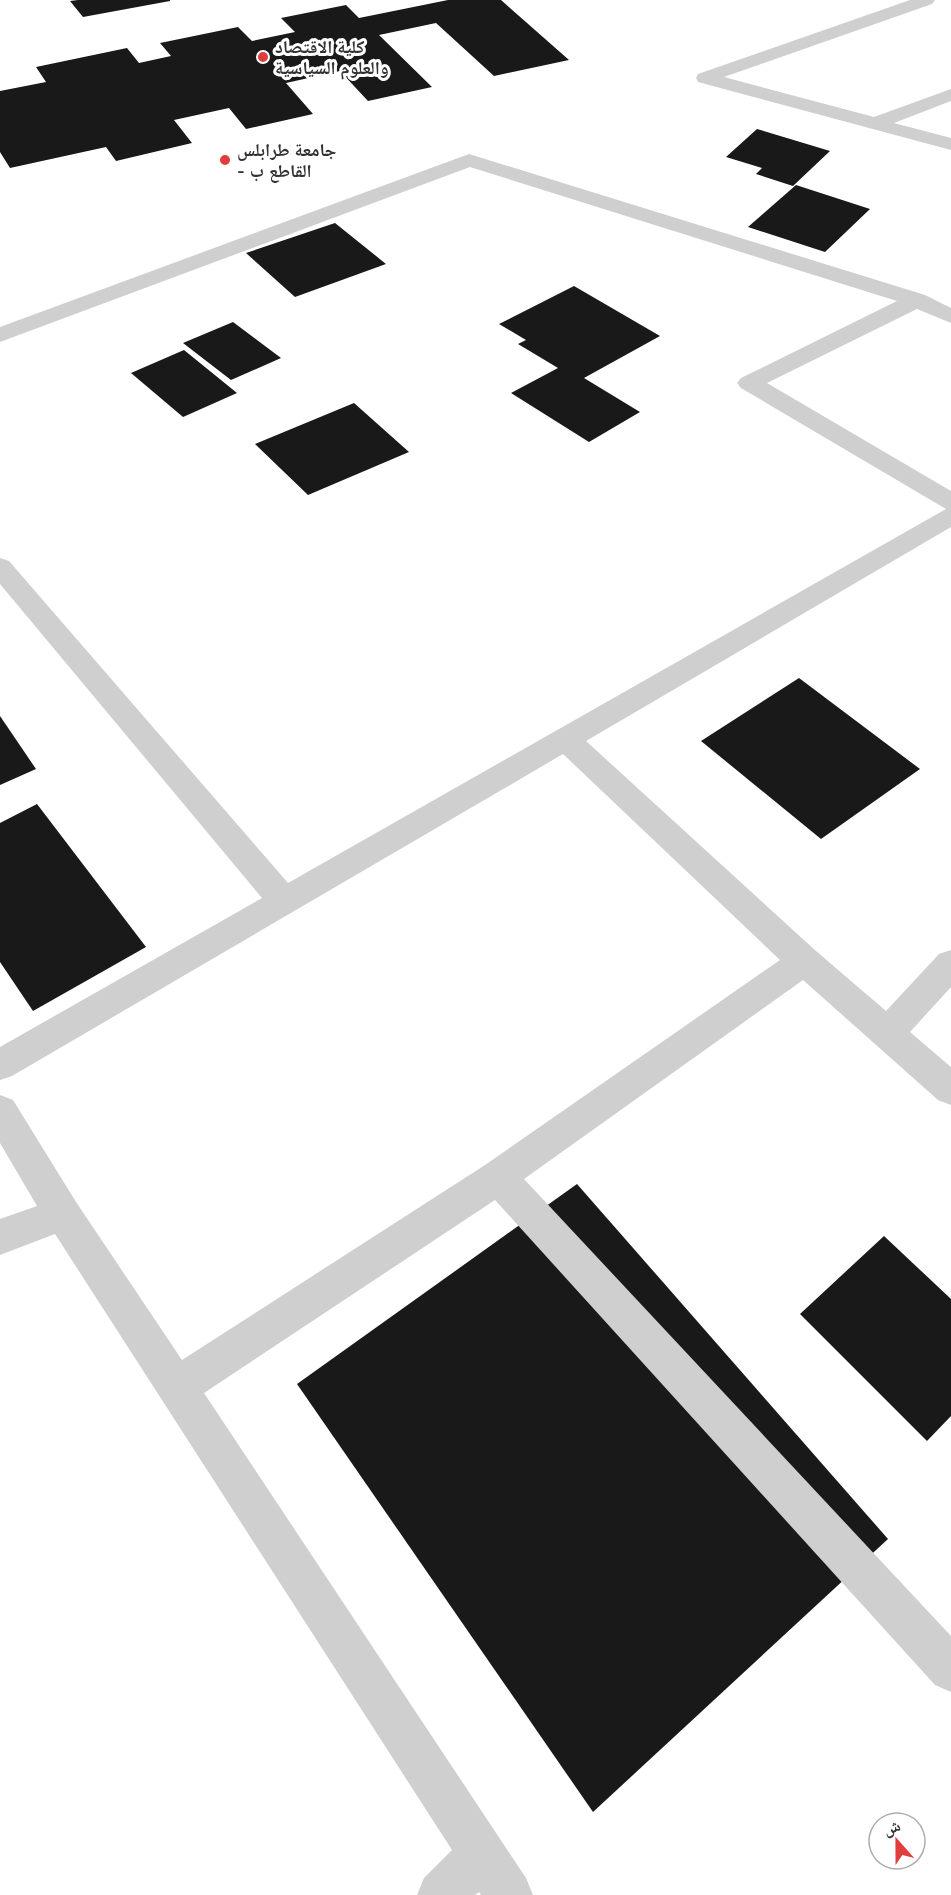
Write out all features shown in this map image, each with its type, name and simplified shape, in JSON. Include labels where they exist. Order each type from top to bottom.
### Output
[{"type":"street","points":[[926,0],[705,78],[951,144]]},
{"type":"street","points":[[876,123],[951,95]]},
{"type":"street","points":[[0,335],[469,160],[917,300],[951,316]]},
{"type":"street","points":[[917,300],[749,383],[951,501]]},
{"type":"street","points":[[0,1065],[951,516]]},
{"type":"street","points":[[0,567],[284,901]]},
{"type":"street","points":[[565,739],[804,961],[951,1089]]},
{"type":"street","points":[[177,1387],[498,1177],[804,961]]},
{"type":"street","points":[[887,1033],[951,964]]},
{"type":"street","points":[[0,1111],[63,1214],[509,1895]]},
{"type":"street","points":[[498,1177],[951,1669]]},
{"type":"street","points":[[0,1237],[63,1214]]},
{"type":"street","points":[[441,1895],[482,1854]]},
{"type":"building","points":[[448,0],[501,0],[569,60],[494,76],[436,23],[379,35],[432,87],[368,101],[340,71],[286,83],[313,114],[246,129],[229,108],[174,120],[192,143],[116,161],[106,147],[10,168],[0,152],[0,91],[46,82],[36,67],[127,48],[139,63],[171,56],[160,43],[238,27],[252,41],[295,32],[281,18],[346,5],[359,18]]},
{"type":"building","points":[[70,1],[170,1],[83,17]]},
{"type":"building","points":[[757,129],[830,151],[793,186],[756,174],[762,168],[726,157]]},
{"type":"building","points":[[796,185],[870,209],[825,252],[748,227]]},
{"type":"building","points":[[335,223],[386,264],[295,297],[246,253]]},
{"type":"building","points":[[574,286],[660,336],[584,378],[640,412],[589,442],[511,393],[558,368],[518,344],[526,340],[499,324]]},
{"type":"building","points":[[233,322],[281,358],[231,380],[183,343]]},
{"type":"building","points":[[184,350],[237,393],[183,417],[131,373]]},
{"type":"building","points":[[354,403],[409,452],[308,495],[255,444]]},
{"type":"building","points":[[799,678],[920,769],[821,839],[701,741]]},
{"type":"building","points":[[0,716],[36,769],[0,785]]},
{"type":"building","points":[[37,804],[146,947],[33,1011],[0,962],[0,823]]},
{"type":"building","points":[[577,1184],[888,1539],[593,1812],[297,1384]]},
{"type":"building","points":[[884,1236],[951,1299],[951,1416],[927,1441],[800,1314]]},
{"type":"place","name":"كلية الاقتصاد والعلوم السياسية","points":[[263,57]]},
{"type":"place","name":"جامعة طرابلس - القاطع ب","points":[[225,160]]}]
